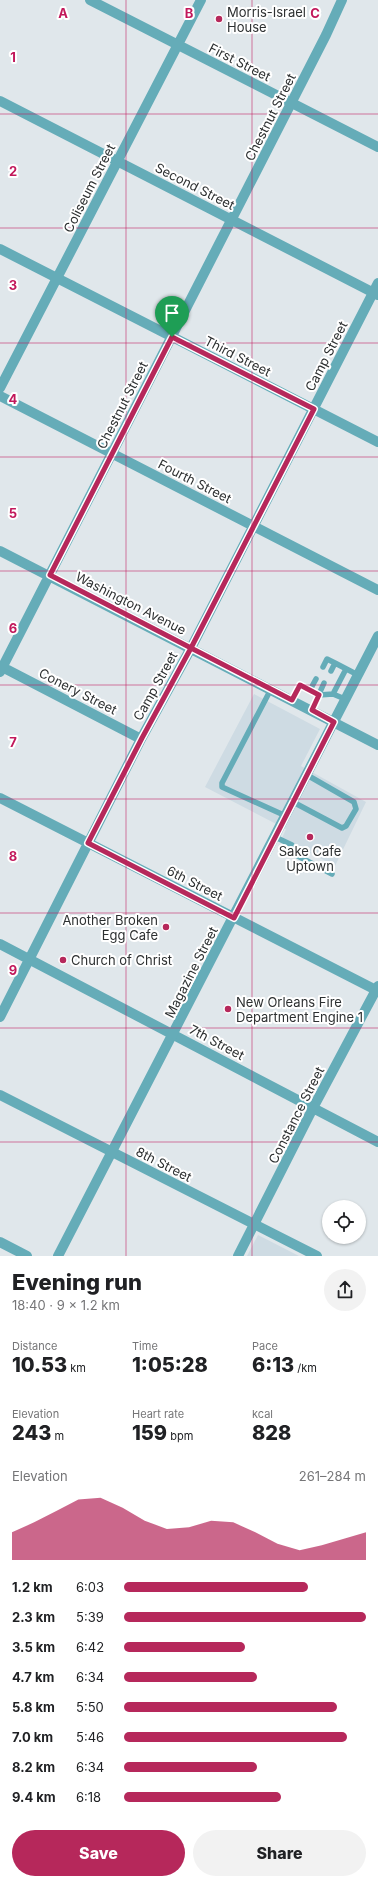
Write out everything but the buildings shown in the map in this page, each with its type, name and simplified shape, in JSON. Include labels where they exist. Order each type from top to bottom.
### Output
[{"type":"street","name":"First Street","points":[[90,0],[378,147]]},
{"type":"street","name":"Coliseum Street","points":[[0,388],[201,0]]},
{"type":"street","name":"Chestnut Street","points":[[1,669],[292,103],[326,36],[342,0]]},
{"type":"street","name":"Second Street","points":[[0,101],[232,220],[376,290]]},
{"type":"street","name":"Third Street","points":[[0,249],[378,442]]},
{"type":"street","name":"Camp Street","points":[[0,1017],[142,738],[191,648],[376,290]]},
{"type":"street","name":"Fourth Street","points":[[0,396],[254,525],[378,590]]},
{"type":"street","name":"Washington Avenue","points":[[0,551],[50,575],[378,744]]},
{"type":"street","name":"Magazine Street","points":[[58,1256],[111,1151],[234,918],[378,636]]},
{"type":"street","name":"Conery Street","points":[[1,669],[142,738]]},
{"type":"street","name":"6th Street","points":[[0,798],[234,918],[377,989]]},
{"type":"street","name":"7th Street","points":[[0,944],[378,1142]]},
{"type":"street","name":"Constance Street","points":[[238,1256],[313,1108],[377,989]]},
{"type":"street","name":"8th Street","points":[[0,1094],[317,1256]]},
{"type":"street","points":[[0,1242],[27,1256]]},
{"type":"lane","points":[[323,667],[328,659],[358,675]]},
{"type":"lane","points":[[331,671],[335,663]]},
{"type":"lane","points":[[333,694],[346,669]]},
{"type":"lane","points":[[310,690],[316,679]]},
{"type":"lane","points":[[312,710],[324,683]]},
{"type":"lane","points":[[292,700],[300,685],[319,695],[333,694],[345,699]]},
{"type":"lane","points":[[271,689],[222,783],[222,787],[286,816]]},
{"type":"lane","points":[[293,802],[342,828],[346,826],[356,808],[354,802],[307,775]]},
{"type":"lane","points":[[275,837],[292,845],[294,854],[332,874]]},
{"type":"shaded area","points":[[254,694],[320,729],[301,766],[366,802],[335,866],[282,838],[286,829],[205,787]]},
{"type":"shaded area","points":[[258,1235],[299,1256],[247,1256]]},
{"type":"place","name":"Morris-Israel House","points":[[219,19]]},
{"type":"place","name":"Sake Cafe Uptown","points":[[310,837]]},
{"type":"place","name":"Another Broken Egg Cafe","points":[[166,927]]},
{"type":"place","name":"Church of Christ","points":[[63,960]]},
{"type":"place","name":"New Orleans Fire Department Engine 1","points":[[228,1009]]},
{"type":"route","points":[[172,337],[50,575],[191,648],[142,738],[88,843],[234,918],[334,722],[312,710],[319,695],[300,685],[292,700],[191,648],[314,409],[172,337]]}]
